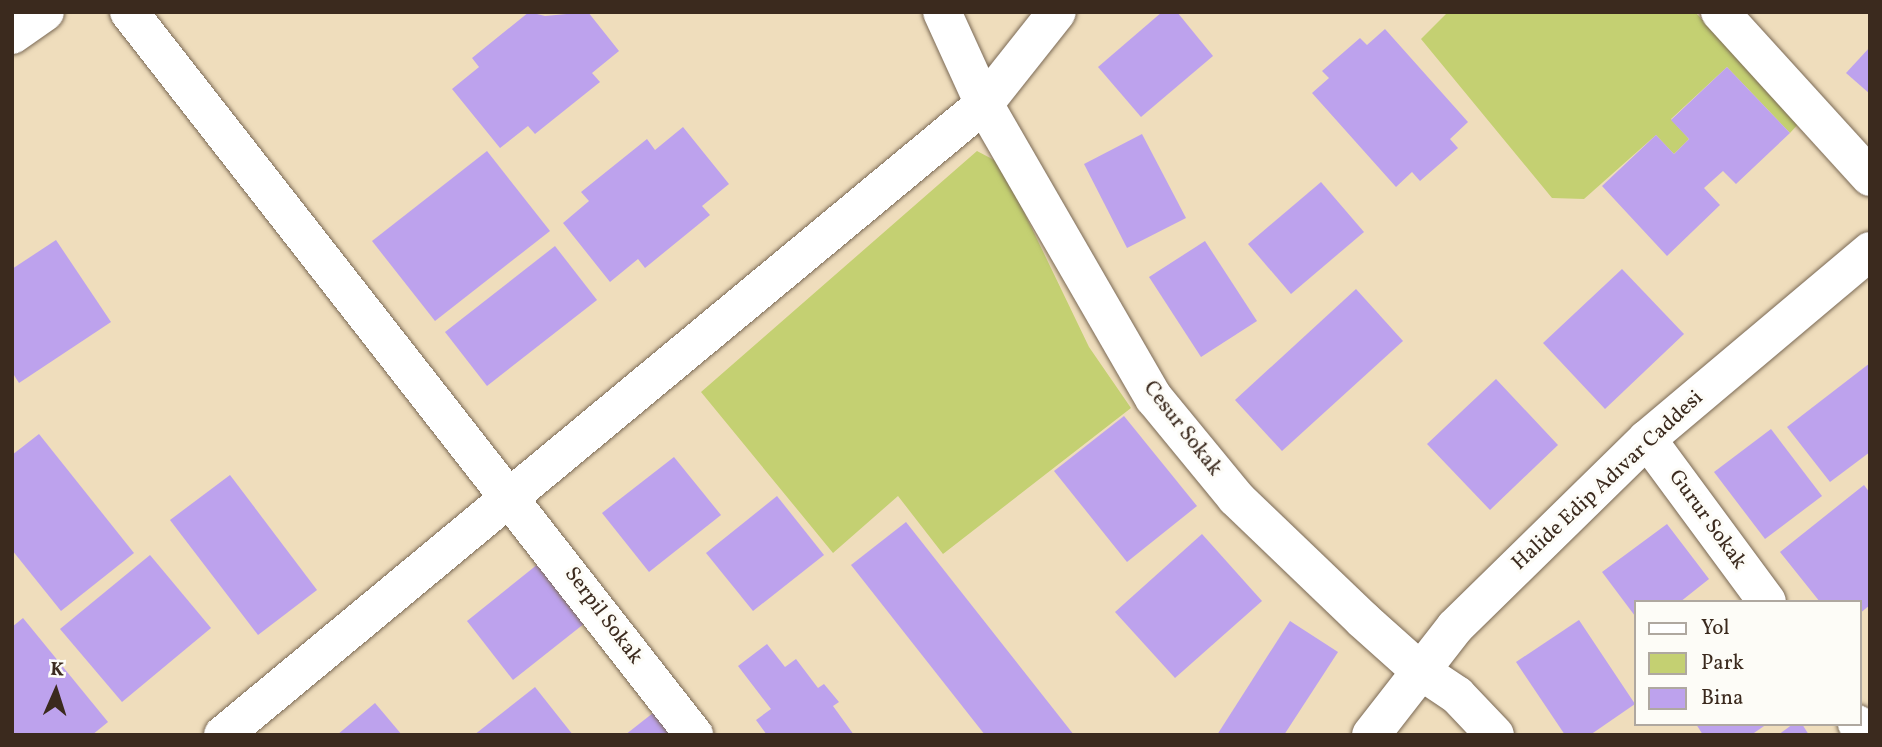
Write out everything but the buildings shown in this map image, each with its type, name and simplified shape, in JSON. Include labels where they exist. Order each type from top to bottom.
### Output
[{"type":"street","points":[[12,35],[45,12]]},
{"type":"street","name":"Serpil Sokak","points":[[129,12],[512,496],[694,735]]},
{"type":"street","name":"Cesur Sokak","points":[[942,12],[984,104],[1154,398],[1236,498],[1418,670],[1457,695],[1495,735]]},
{"type":"street","points":[[223,735],[984,104],[1057,12]]},
{"type":"street","points":[[1720,12],[1870,177]]},
{"type":"street","name":"Halide Edip Adıvar Caddesi","points":[[1371,735],[1418,670],[1455,627],[1647,439],[1870,251]]},
{"type":"street","name":"Gurur Sokak","points":[[1647,439],[1766,600]]},
{"type":"green space","points":[[1448,12],[1695,12],[1800,122],[1790,133],[1727,67],[1671,119],[1689,139],[1674,154],[1656,135],[1584,199],[1552,198],[1421,39]]},
{"type":"green space","points":[[977,151],[994,160],[1011,185],[1089,347],[1131,408],[943,554],[898,496],[833,553],[701,392]]}]
